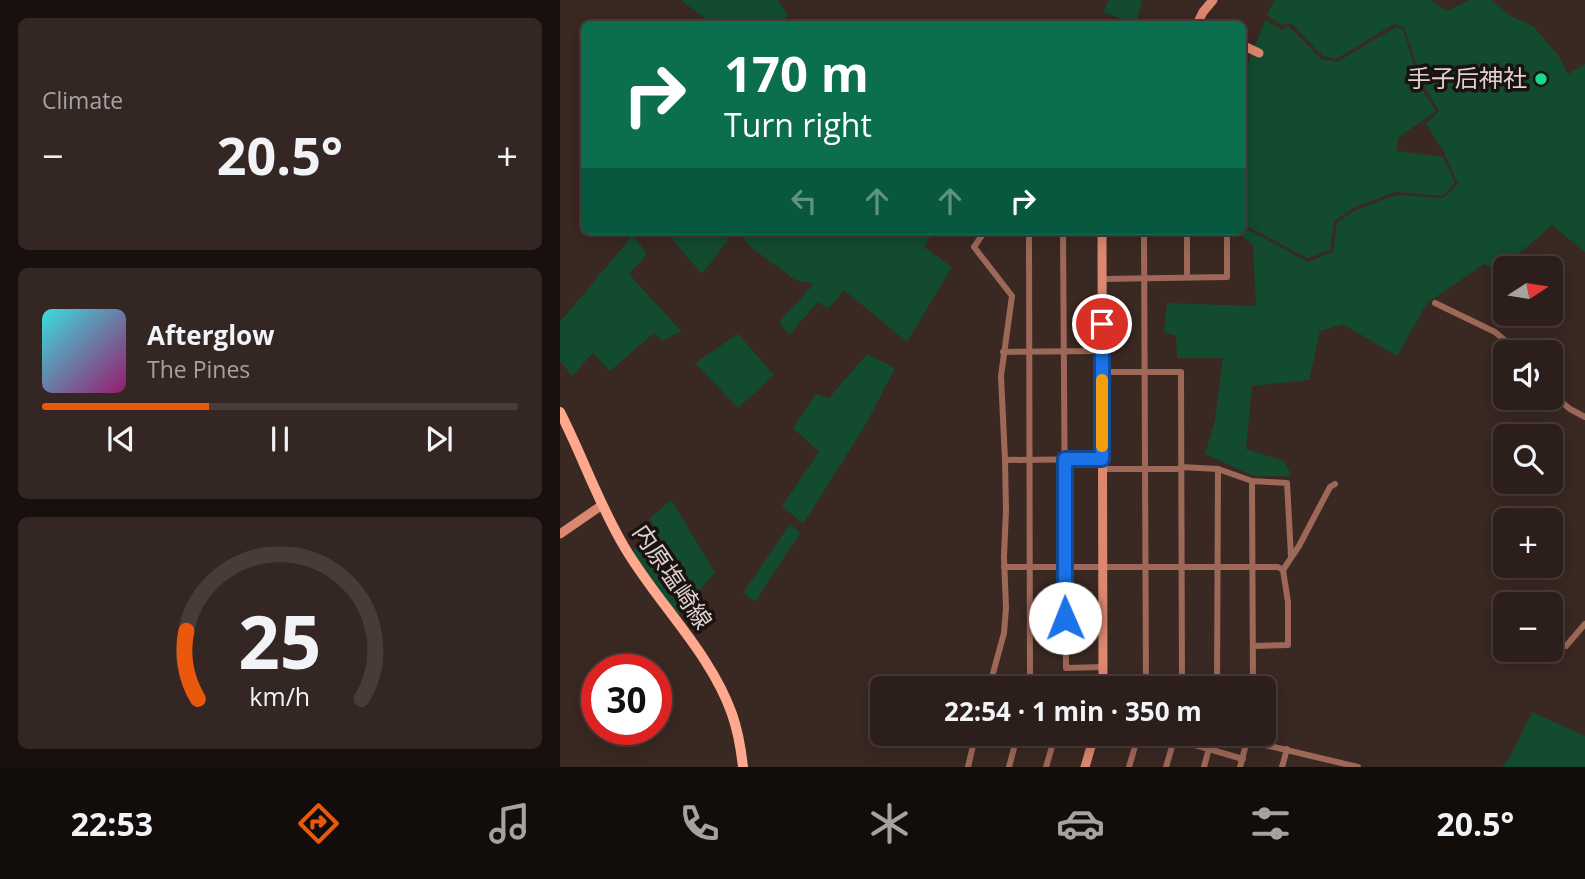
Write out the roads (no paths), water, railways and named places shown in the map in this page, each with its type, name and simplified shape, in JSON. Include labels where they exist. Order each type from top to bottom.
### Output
[{"type":"main road","name":"内原塩崎線","points":[[560,412],[601,505],[631,559],[713,676],[732,713],[743,767]]},
{"type":"street","points":[[1202,21],[1213,0]]},
{"type":"street","points":[[1246,47],[1259,53]]},
{"type":"street","points":[[982,235],[974,247],[1012,296],[1010,322],[1003,352],[1006,608],[1004,634],[994,676]]},
{"type":"street","points":[[1029,235],[1030,676]]},
{"type":"street","points":[[1063,235],[1066,668],[1103,667]]},
{"type":"street","points":[[1102,235],[1103,676]]},
{"type":"street","points":[[1144,235],[1146,676]]},
{"type":"street","points":[[1187,235],[1187,277]]},
{"type":"street","points":[[1102,279],[1227,277],[1227,235]]},
{"type":"street","points":[[1435,303],[1495,332],[1505,340]]},
{"type":"street","points":[[1003,352],[1102,351]]},
{"type":"street","points":[[1102,372],[1181,372],[1181,676]]},
{"type":"street","points":[[1563,403],[1585,417]]},
{"type":"street","points":[[1005,460],[1102,459]]},
{"type":"street","points":[[1217,676],[1218,468]]},
{"type":"street","points":[[1102,470],[1218,468],[1252,481],[1287,483],[1291,556]]},
{"type":"street","points":[[1252,481],[1253,676]]},
{"type":"street","points":[[1253,646],[1288,645],[1288,602],[1283,570],[1330,487],[1335,484]]},
{"type":"street","points":[[560,534],[601,505]]},
{"type":"street","points":[[1004,568],[1278,567],[1283,570]]},
{"type":"street","points":[[1566,646],[1585,624]]},
{"type":"street","points":[[968,767],[973,746]]},
{"type":"street","points":[[1009,767],[1015,746]]},
{"type":"street","points":[[1046,767],[1052,746]]},
{"type":"street","points":[[1085,767],[1091,746]]},
{"type":"street","points":[[1129,767],[1135,746]]},
{"type":"street","points":[[1166,767],[1172,746]]},
{"type":"street","points":[[1201,746],[1243,759]]},
{"type":"street","points":[[1203,767],[1210,746]]},
{"type":"street","points":[[1240,767],[1247,746]]},
{"type":"street","points":[[1270,746],[1358,767]]},
{"type":"street","points":[[1282,767],[1287,750]]},
{"type":"street","points":[[1321,767],[1323,759]]},
{"type":"place","name":"手子后神社","points":[[1541,79]]}]
